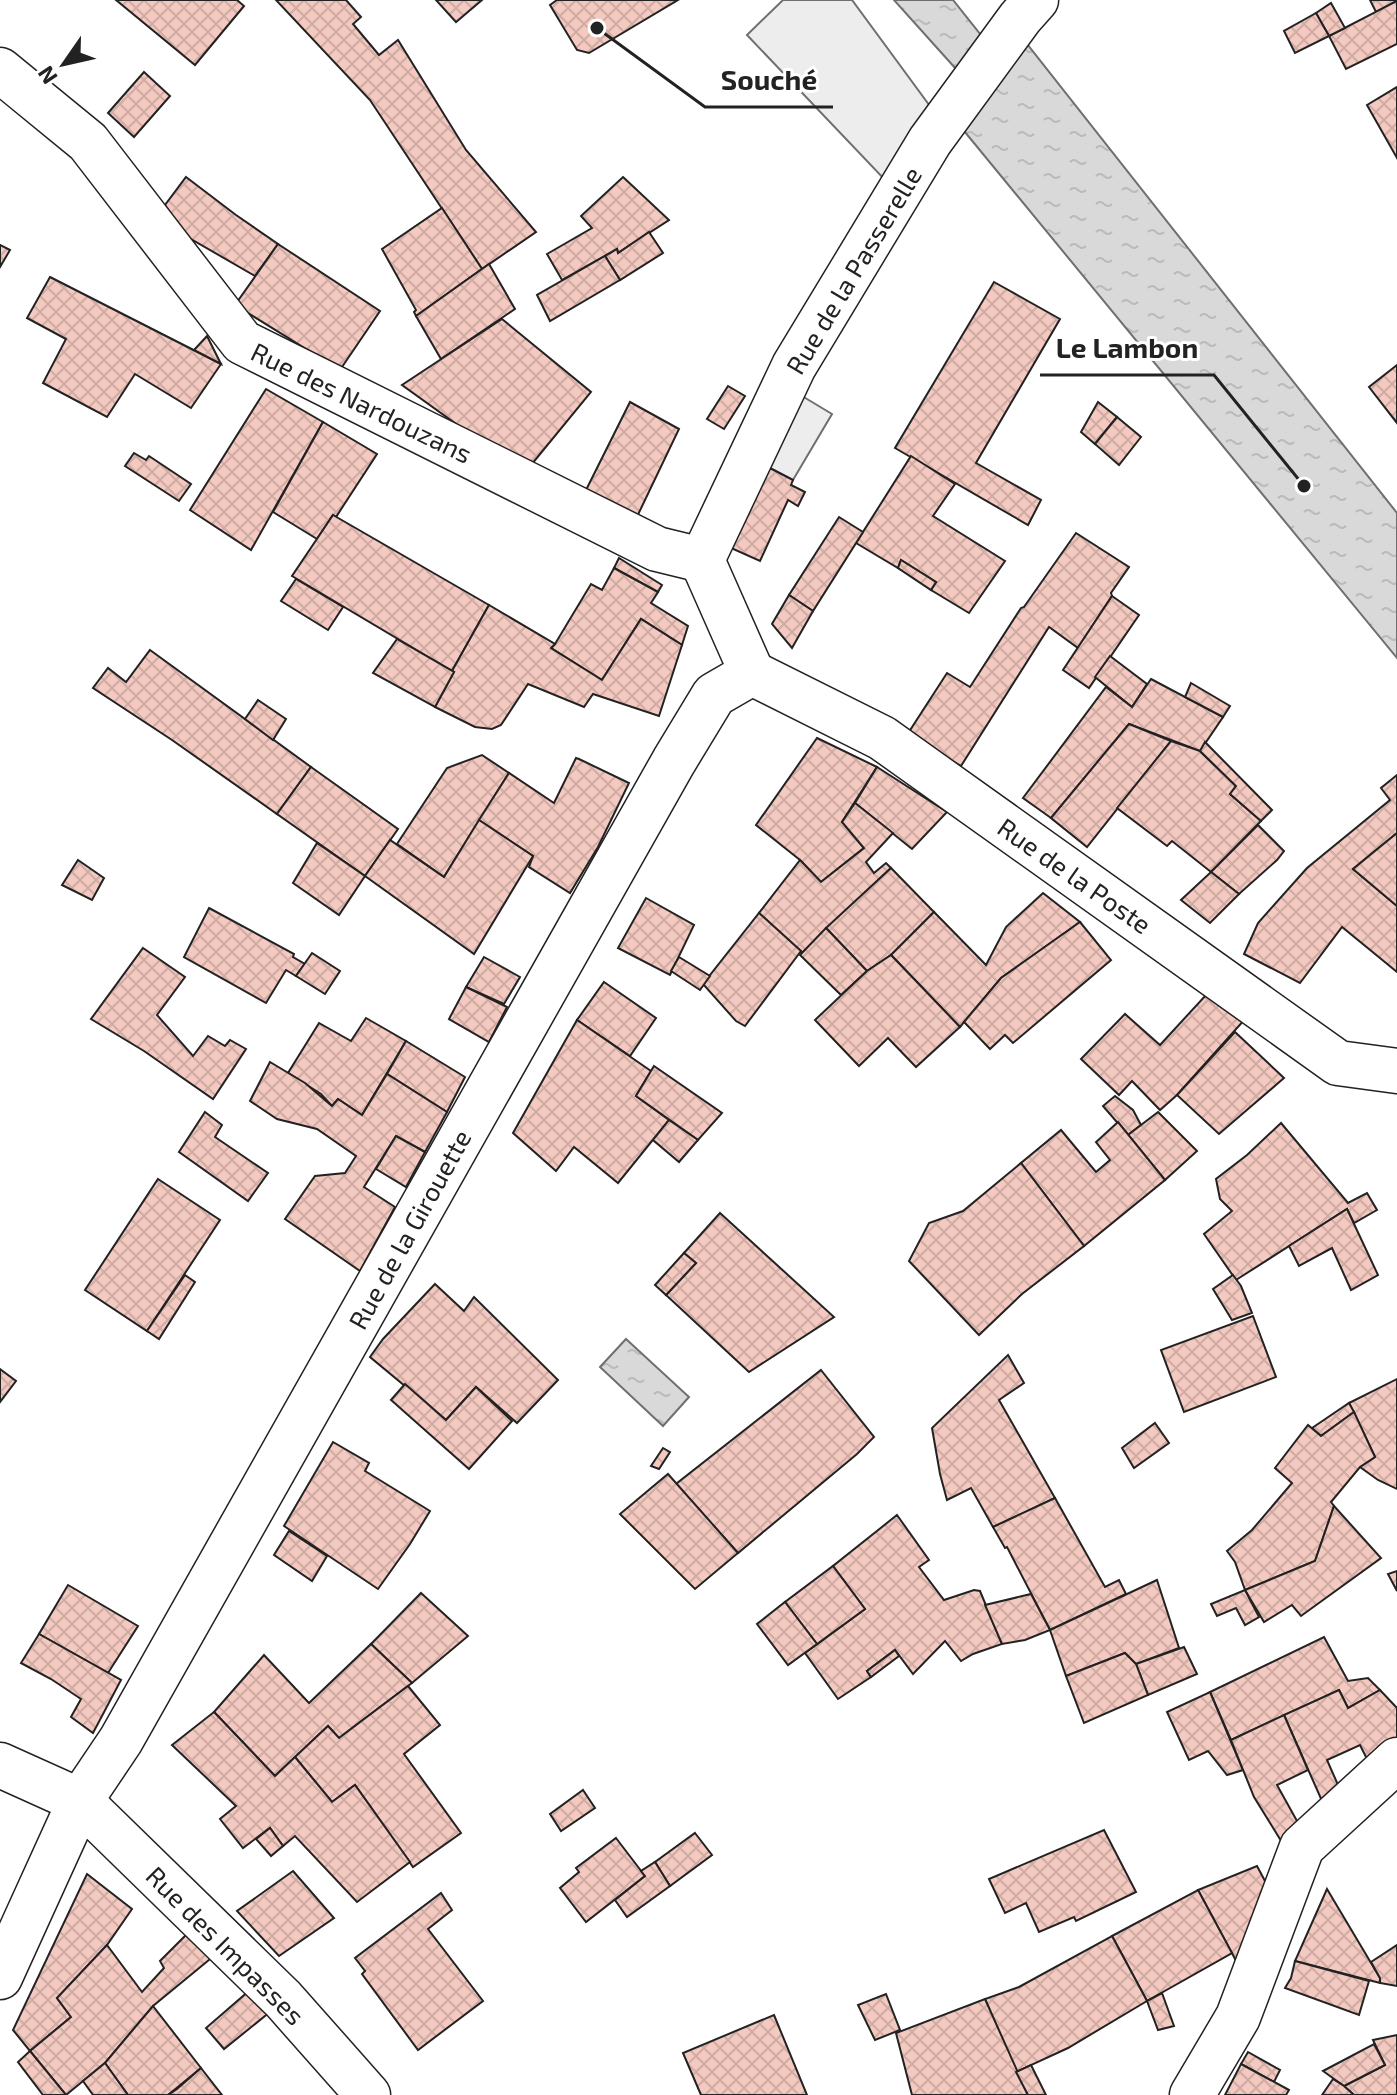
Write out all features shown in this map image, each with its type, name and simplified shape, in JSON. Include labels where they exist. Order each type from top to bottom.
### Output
[{"type":"street","name":"Rue de la Passerelle","points":[[702,560],[794,366],[940,129],[1028,9]]},
{"type":"street","name":"Rue des Nardouzans","points":[[0,70],[88,142],[242,342],[657,549],[702,560]]},
{"type":"street","points":[[702,560],[752,673]]},
{"type":"street","name":"Rue de la Poste","points":[[752,673],[882,738],[1338,1063],[1397,1071]]},
{"type":"street","name":"Rue de la Girouette","points":[[0,1977],[80,1801],[121,1740],[674,761],[714,695],[752,673]]},
{"type":"street","points":[[1192,2095],[1238,2017],[1302,1847],[1397,1760]]},
{"type":"street","points":[[0,1765],[80,1801]]},
{"type":"street","name":"Rue des Impasses","points":[[80,1801],[283,1999],[368,2095]]},
{"type":"shaded area","points":[[783,0],[852,0],[935,113],[886,181],[747,35]]},
{"type":"shaded area","points":[[802,396],[832,414],[793,480],[766,466]]},
{"type":"water","points":[[894,0],[953,0],[981,35],[1027,44],[1397,513],[1397,658],[960,126],[956,69]]},
{"type":"water","points":[[626,1339],[689,1397],[663,1426],[600,1367]]},
{"type":"building","points":[[116,0],[237,0],[244,6],[195,65]]},
{"type":"building","points":[[276,0],[346,0],[361,17],[353,24],[379,55],[398,40],[466,150],[536,232],[482,269],[370,100]]},
{"type":"building","points":[[436,0],[482,0],[456,22]]},
{"type":"building","points":[[557,0],[678,0],[589,53],[577,50],[550,5]]},
{"type":"building","points":[[1370,0],[1397,0],[1397,1],[1376,12]]},
{"type":"building","points":[[1397,1],[1397,44],[1346,69],[1329,36]]},
{"type":"building","points":[[1331,3],[1345,28],[1329,36],[1316,13]]},
{"type":"building","points":[[1316,13],[1329,36],[1295,53],[1284,31]]},
{"type":"building","points":[[144,72],[170,96],[134,137],[108,113]]},
{"type":"building","points":[[1397,87],[1397,158],[1367,105]]},
{"type":"building","points":[[186,177],[278,244],[255,276],[184,235],[165,205]]},
{"type":"building","points":[[623,177],[669,220],[618,253],[617,249],[562,280],[547,254],[592,228],[581,216]]},
{"type":"building","points":[[442,208],[482,269],[416,316],[416,310],[382,249]]},
{"type":"building","points":[[649,232],[663,253],[620,280],[605,256],[617,249],[618,253]]},
{"type":"building","points":[[278,244],[380,311],[340,370],[235,305]]},
{"type":"building","points":[[0,245],[10,250],[0,267]]},
{"type":"building","points":[[605,256],[620,280],[550,321],[537,295]]},
{"type":"building","points":[[489,264],[515,309],[441,359],[416,316]]},
{"type":"building","points":[[50,277],[221,364],[191,408],[135,374],[107,417],[43,383],[66,339],[27,318]]},
{"type":"building","points":[[994,282],[1060,319],[976,463],[1041,500],[1028,525],[895,448]]},
{"type":"building","points":[[502,319],[591,392],[527,470],[513,465],[402,385]]},
{"type":"building","points":[[207,336],[221,364],[194,350]]},
{"type":"building","points":[[1397,365],[1397,423],[1369,387]]},
{"type":"building","points":[[728,386],[745,396],[724,429],[707,419]]},
{"type":"building","points":[[266,389],[323,422],[251,550],[190,510]]},
{"type":"building","points":[[630,402],[679,429],[634,523],[582,498]]},
{"type":"building","points":[[1098,402],[1117,417],[1095,444],[1081,432]]},
{"type":"building","points":[[1117,417],[1141,437],[1119,465],[1095,444]]},
{"type":"building","points":[[323,422],[377,454],[336,517],[333,515],[317,539],[273,512]]},
{"type":"building","points":[[134,453],[146,460],[149,456],[191,484],[179,501],[125,466]]},
{"type":"building","points":[[911,456],[955,484],[933,516],[1005,561],[969,613],[931,590],[936,582],[901,560],[898,568],[856,543]]},
{"type":"building","points":[[766,466],[793,480],[791,485],[805,492],[798,506],[788,500],[760,561],[731,548]]},
{"type":"building","points":[[333,515],[489,605],[452,671],[292,576]]},
{"type":"building","points":[[839,517],[863,532],[813,611],[789,595]]},
{"type":"building","points":[[1076,533],[1129,567],[1078,648],[1049,627],[961,766],[907,735],[947,673],[970,687],[1021,608]]},
{"type":"building","points":[[619,558],[662,585],[658,592],[614,568]]},
{"type":"building","points":[[901,560],[936,582],[931,590],[898,568]]},
{"type":"building","points":[[614,568],[658,592],[651,603],[688,626],[682,645],[641,619],[602,680],[551,648],[591,584],[602,590]]},
{"type":"building","points":[[296,579],[343,607],[328,630],[281,601]]},
{"type":"building","points":[[789,595],[813,611],[792,648],[772,624]]},
{"type":"building","points":[[1112,596],[1139,615],[1089,688],[1063,670]]},
{"type":"building","points":[[489,605],[555,644],[551,648],[602,680],[641,619],[682,645],[659,716],[593,694],[584,707],[528,684],[501,725],[492,729],[475,727],[435,707]]},
{"type":"building","points":[[397,639],[454,672],[435,707],[373,673]]},
{"type":"building","points":[[150,650],[311,767],[277,814],[93,688],[108,668],[126,682]]},
{"type":"building","points":[[1110,656],[1147,684],[1132,707],[1095,677]]},
{"type":"building","points":[[1151,679],[1223,717],[1200,751],[1129,724],[1051,818],[1023,798],[1106,687],[1132,707]]},
{"type":"building","points":[[1191,683],[1230,706],[1223,717],[1185,697]]},
{"type":"building","points":[[258,700],[286,719],[273,740],[245,719]]},
{"type":"building","points":[[1129,724],[1171,741],[1087,847],[1051,818]]},
{"type":"building","points":[[817,738],[877,767],[842,822],[864,848],[821,882],[800,860],[756,825]]},
{"type":"building","points":[[1171,741],[1200,751],[1236,786],[1230,794],[1261,821],[1211,872],[1172,841],[1167,846],[1117,808]]},
{"type":"building","points":[[1205,742],[1272,810],[1261,821],[1230,794],[1236,786],[1200,751]]},
{"type":"building","points":[[482,755],[509,773],[444,877],[397,844],[447,768]]},
{"type":"building","points":[[576,758],[629,783],[598,847],[570,893],[529,867],[533,856],[479,820],[509,773],[554,803]]},
{"type":"building","points":[[311,767],[398,829],[365,876],[277,814]]},
{"type":"building","points":[[877,767],[947,812],[912,849],[855,803]]},
{"type":"building","points":[[1397,775],[1397,833],[1353,869],[1397,906],[1397,972],[1342,927],[1300,983],[1244,954],[1258,923],[1307,868],[1390,800],[1381,788]]},
{"type":"building","points":[[855,803],[893,833],[866,862],[874,873],[886,863],[891,868],[802,953],[759,913],[800,860],[821,882],[864,848],[842,822]]},
{"type":"building","points":[[479,820],[533,856],[474,954],[365,876],[390,840],[444,877]]},
{"type":"building","points":[[1258,825],[1284,851],[1239,894],[1211,872]]},
{"type":"building","points":[[1397,833],[1397,906],[1353,869]]},
{"type":"building","points":[[317,843],[365,876],[339,915],[293,883]]},
{"type":"building","points":[[78,860],[104,878],[92,900],[62,885]]},
{"type":"building","points":[[891,868],[934,912],[891,955],[867,971],[826,928]]},
{"type":"building","points":[[1211,872],[1239,894],[1210,923],[1181,900]]},
{"type":"building","points":[[1043,893],[1080,922],[1001,978],[960,1027],[891,955],[934,912],[986,965],[1006,927]]},
{"type":"building","points":[[646,898],[694,925],[670,975],[618,948]]},
{"type":"building","points":[[209,908],[294,954],[293,957],[305,964],[296,976],[286,970],[266,1003],[184,957]]},
{"type":"building","points":[[759,913],[801,951],[745,1026],[736,1021],[703,984]]},
{"type":"building","points":[[1080,922],[1111,960],[1013,1043],[1005,1035],[990,1049],[964,1022],[1001,978]]},
{"type":"building","points":[[826,928],[867,971],[841,995],[800,955]]},
{"type":"building","points":[[143,948],[185,977],[157,1015],[193,1056],[208,1036],[225,1046],[230,1040],[246,1049],[213,1099],[91,1019]]},
{"type":"building","points":[[312,953],[340,971],[325,994],[296,976]]},
{"type":"building","points":[[891,955],[960,1027],[916,1067],[888,1038],[859,1066],[815,1020],[867,971]]},
{"type":"building","points":[[484,957],[520,977],[504,1004],[466,987]]},
{"type":"building","points":[[679,957],[710,976],[700,990],[671,971]]},
{"type":"building","points":[[604,982],[656,1018],[630,1056],[577,1020]]},
{"type":"building","points":[[466,987],[507,1007],[489,1042],[449,1019]]},
{"type":"building","points":[[1206,995],[1246,1018],[1160,1110],[1132,1081],[1119,1095],[1081,1059],[1125,1014],[1160,1045]]},
{"type":"building","points":[[366,1018],[406,1041],[362,1115],[338,1099],[332,1106],[321,1094],[288,1073],[319,1023],[351,1041]]},
{"type":"building","points":[[577,1020],[651,1071],[636,1096],[669,1120],[618,1183],[574,1147],[556,1171],[513,1133]]},
{"type":"building","points":[[1235,1032],[1284,1078],[1219,1134],[1177,1095]]},
{"type":"building","points":[[406,1041],[465,1077],[447,1112],[387,1074]]},
{"type":"building","points":[[270,1062],[305,1083],[332,1106],[338,1099],[362,1115],[387,1074],[447,1112],[425,1152],[396,1136],[364,1187],[395,1207],[360,1271],[285,1219],[315,1176],[345,1173],[356,1156],[317,1129],[277,1119],[250,1101]]},
{"type":"building","points":[[654,1066],[722,1113],[698,1140],[636,1096]]},
{"type":"building","points":[[1115,1096],[1133,1110],[1141,1125],[1128,1135],[1103,1106]]},
{"type":"building","points":[[205,1112],[222,1125],[215,1137],[268,1173],[248,1201],[179,1152]]},
{"type":"building","points":[[1158,1112],[1197,1151],[1165,1180],[1128,1135]]},
{"type":"building","points":[[669,1120],[698,1140],[679,1162],[653,1140]]},
{"type":"building","points":[[1118,1122],[1165,1180],[1084,1246],[1021,1163],[1061,1130],[1096,1172],[1110,1160],[1096,1142]]},
{"type":"building","points":[[1281,1123],[1348,1203],[1367,1193],[1377,1210],[1354,1223],[1347,1209],[1236,1280],[1204,1234],[1232,1211],[1220,1199],[1216,1179]]},
{"type":"building","points":[[396,1136],[425,1152],[406,1187],[376,1169]]},
{"type":"building","points":[[1021,1163],[1084,1246],[1022,1294],[979,1335],[909,1261],[929,1223],[963,1211]]},
{"type":"building","points":[[158,1179],[220,1220],[147,1331],[85,1290]]},
{"type":"building","points":[[1347,1209],[1378,1275],[1351,1290],[1332,1248],[1299,1266],[1289,1246]]},
{"type":"building","points":[[720,1213],[834,1317],[749,1372],[666,1295],[696,1263],[684,1253]]},
{"type":"building","points":[[684,1253],[696,1263],[666,1295],[655,1285]]},
{"type":"building","points":[[185,1275],[195,1282],[159,1339],[147,1331]]},
{"type":"building","points":[[1233,1275],[1252,1313],[1232,1320],[1213,1289]]},
{"type":"building","points":[[435,1284],[464,1311],[474,1297],[558,1380],[517,1423],[476,1387],[446,1420],[370,1357]]},
{"type":"building","points":[[1253,1316],[1276,1377],[1184,1412],[1161,1350]]},
{"type":"building","points":[[1008,1355],[1024,1383],[999,1400],[1055,1498],[993,1527],[971,1488],[947,1500],[932,1428]]},
{"type":"building","points":[[0,1369],[16,1381],[0,1402]]},
{"type":"building","points":[[821,1370],[874,1437],[738,1553],[676,1484]]},
{"type":"building","points":[[1397,1379],[1397,1489],[1360,1467],[1375,1457],[1349,1403]]},
{"type":"building","points":[[405,1384],[446,1420],[476,1387],[512,1421],[469,1469],[391,1400]]},
{"type":"building","points":[[1349,1403],[1354,1412],[1321,1436],[1312,1428]]},
{"type":"building","points":[[1354,1412],[1375,1457],[1360,1467],[1331,1502],[1334,1506],[1315,1561],[1245,1590],[1235,1562],[1227,1551],[1252,1530],[1292,1483],[1275,1468],[1308,1425],[1321,1436]]},
{"type":"building","points":[[1155,1423],[1169,1443],[1134,1468],[1122,1448]]},
{"type":"building","points":[[333,1442],[369,1463],[365,1471],[430,1511],[378,1589],[284,1526]]},
{"type":"building","points":[[663,1448],[670,1452],[659,1469],[651,1466]]},
{"type":"building","points":[[668,1474],[738,1553],[695,1589],[620,1514]]},
{"type":"building","points":[[1055,1498],[1105,1587],[1119,1580],[1126,1594],[1050,1630],[1007,1547],[993,1527]]},
{"type":"building","points":[[1334,1506],[1381,1558],[1301,1616],[1292,1605],[1264,1622],[1245,1590],[1315,1561]]},
{"type":"building","points":[[897,1515],[929,1560],[919,1567],[944,1600],[974,1590],[980,1591],[1002,1644],[961,1661],[945,1641],[913,1674],[895,1650],[867,1671],[871,1677],[838,1699],[805,1653],[865,1609],[833,1566]]},
{"type":"building","points":[[289,1531],[327,1556],[312,1581],[274,1555]]},
{"type":"building","points":[[833,1566],[865,1609],[817,1644],[785,1602]]},
{"type":"building","points":[[1397,1571],[1397,1591],[1388,1574]]},
{"type":"building","points":[[1157,1580],[1179,1648],[1136,1664],[1125,1653],[1066,1676],[1050,1630]]},
{"type":"building","points":[[68,1585],[138,1626],[108,1673],[39,1634]]},
{"type":"building","points":[[1245,1590],[1259,1617],[1245,1625],[1236,1608],[1217,1616],[1211,1604]]},
{"type":"building","points":[[421,1593],[468,1636],[412,1683],[371,1644]]},
{"type":"building","points":[[1031,1594],[1050,1630],[1025,1640],[1002,1644],[985,1605]]},
{"type":"building","points":[[785,1602],[817,1644],[788,1665],[757,1624]]},
{"type":"building","points":[[39,1634],[121,1680],[93,1733],[71,1717],[81,1699],[21,1663]]},
{"type":"building","points":[[1324,1637],[1348,1681],[1368,1678],[1380,1690],[1348,1708],[1339,1690],[1231,1740],[1210,1692]]},
{"type":"building","points":[[371,1644],[412,1683],[339,1738],[328,1726],[275,1776],[214,1712],[264,1655],[309,1703]]},
{"type":"building","points":[[1184,1647],[1197,1674],[1148,1695],[1136,1664]]},
{"type":"building","points":[[895,1650],[899,1656],[871,1677],[867,1671]]},
{"type":"building","points":[[1125,1653],[1136,1664],[1148,1695],[1084,1723],[1066,1676]]},
{"type":"building","points":[[408,1686],[440,1725],[404,1754],[461,1833],[413,1867],[355,1785],[332,1802],[295,1757],[328,1726],[339,1738]]},
{"type":"building","points":[[1339,1690],[1348,1708],[1380,1690],[1397,1708],[1397,1745],[1371,1767],[1360,1745],[1327,1760],[1342,1794],[1326,1810],[1284,1715]]},
{"type":"building","points":[[1210,1692],[1243,1770],[1227,1775],[1208,1751],[1189,1760],[1167,1712]]},
{"type":"building","points":[[214,1712],[275,1776],[295,1757],[332,1802],[355,1785],[410,1862],[357,1902],[295,1836],[283,1846],[270,1828],[243,1848],[220,1819],[236,1806],[172,1745]]},
{"type":"building","points":[[1284,1715],[1308,1770],[1277,1785],[1302,1830],[1283,1844],[1254,1797],[1231,1740]]},
{"type":"building","points":[[583,1790],[595,1808],[561,1831],[550,1814]]},
{"type":"building","points":[[270,1828],[283,1846],[271,1856],[256,1839]]},
{"type":"building","points":[[1104,1830],[1136,1892],[1076,1921],[1074,1917],[1039,1932],[1026,1903],[1005,1913],[989,1879]]},
{"type":"building","points":[[695,1833],[712,1855],[670,1886],[655,1862]]},
{"type":"building","points":[[616,1838],[645,1876],[586,1922],[560,1888],[579,1872],[576,1868]]},
{"type":"building","points":[[655,1862],[670,1886],[627,1917],[615,1900],[645,1876],[641,1871]]},
{"type":"building","points":[[1257,1866],[1274,1898],[1241,1970],[1198,1890]]},
{"type":"building","points":[[293,1871],[334,1918],[279,1956],[237,1911]]},
{"type":"building","points":[[87,1874],[132,1909],[107,1945],[57,1998],[71,2017],[30,2051],[13,2030]]},
{"type":"building","points":[[1327,1889],[1380,1978],[1380,1983],[1295,1961]]},
{"type":"building","points":[[1198,1890],[1232,1953],[1147,2001],[1112,1936]]},
{"type":"building","points":[[441,1893],[452,1910],[428,1929],[483,2001],[418,2050],[362,1974],[365,1971],[355,1958]]},
{"type":"building","points":[[190,1931],[215,1955],[153,2006],[105,2063],[66,2095],[30,2051],[71,2017],[57,1998],[107,1945],[142,1992],[164,1968],[160,1961]]},
{"type":"building","points":[[1112,1936],[1147,2001],[1068,2048],[1016,2072],[985,1999],[1019,1987]]},
{"type":"building","points":[[1397,1945],[1397,1986],[1380,1983],[1371,1962]]},
{"type":"building","points":[[1295,1961],[1369,1981],[1359,2015],[1285,1988]]},
{"type":"building","points":[[250,1990],[270,2012],[224,2049],[206,2028]]},
{"type":"building","points":[[1162,1993],[1174,2026],[1158,2030],[1147,2001]]},
{"type":"building","points":[[886,1994],[900,2030],[875,2040],[858,2005]]},
{"type":"building","points":[[985,1999],[1028,2095],[912,2095],[896,2033]]},
{"type":"building","points":[[153,2006],[201,2068],[168,2095],[128,2095],[105,2063]]},
{"type":"building","points":[[774,2015],[807,2095],[701,2095],[683,2053]]},
{"type":"building","points":[[1397,2035],[1397,2095],[1354,2095],[1344,2086],[1385,2065],[1373,2040]]},
{"type":"building","points":[[1374,2044],[1385,2065],[1344,2086],[1323,2071]]},
{"type":"building","points":[[30,2051],[66,2095],[43,2095],[18,2062]]},
{"type":"building","points":[[1248,2052],[1280,2070],[1274,2082],[1241,2064]]},
{"type":"building","points":[[105,2063],[128,2095],[93,2095],[83,2081]]},
{"type":"building","points":[[1241,2064],[1289,2090],[1286,2095],[1225,2095]]},
{"type":"building","points":[[1031,2065],[1046,2095],[1028,2095],[1016,2072]]},
{"type":"building","points":[[201,2068],[222,2095],[168,2095],[177,2089]]},
{"type":"building","points":[[1333,2079],[1344,2086],[1354,2095],[1322,2095]]},
{"type":"place","name":"Souché","points":[[597,28]]},
{"type":"place","name":"Le Lambon","points":[[1304,486]]}]
